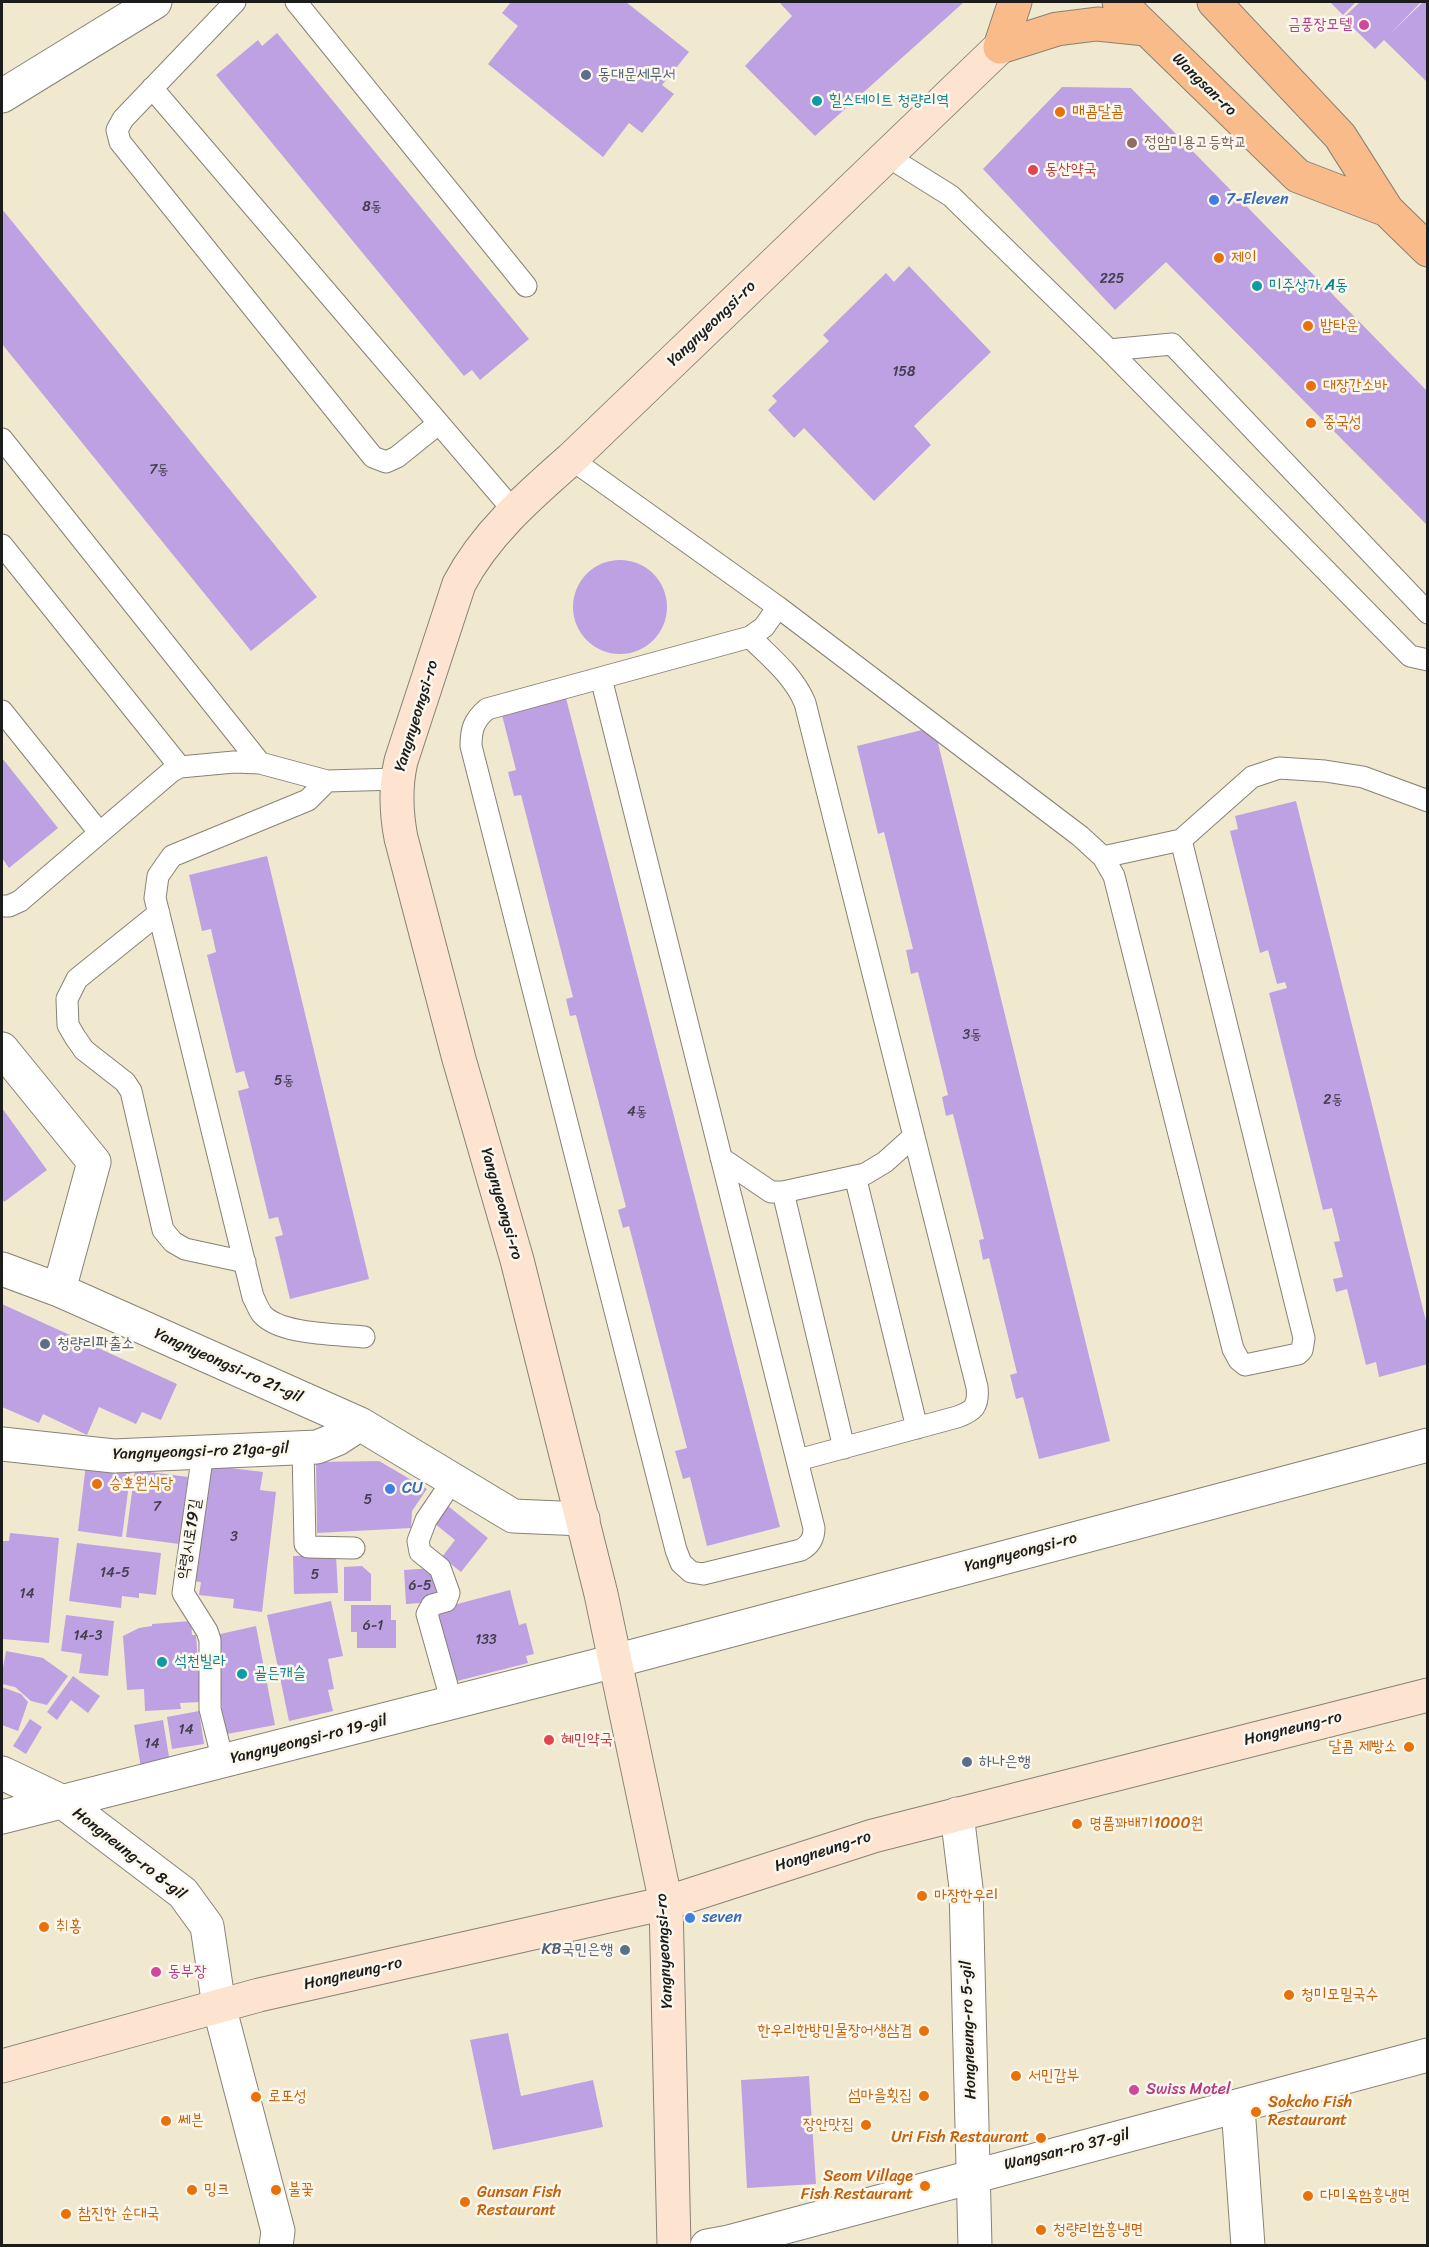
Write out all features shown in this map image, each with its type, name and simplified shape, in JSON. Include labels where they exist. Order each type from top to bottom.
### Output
[{"type":"main road","points":[[1000,47],[1015,2]]},
{"type":"main road","name":"Wangsan-ro","points":[[1119,2],[1298,176],[1387,210]]},
{"type":"main road","name":"Wangsan-ro","points":[[1214,2],[1340,136],[1387,210],[1428,250]]},
{"type":"main road","points":[[1000,47],[1057,29],[1097,24],[1146,29]]},
{"type":"main road","name":"Yangnyeongsi-ro","points":[[674,2246],[666,1903],[583,1519],[517,1260],[459,1059],[401,838],[396,801],[397,779],[459,584],[472,561],[513,510],[571,459],[1000,47]]},
{"type":"main road","name":"Hongneung-ro","points":[[2,2066],[219,2006],[666,1903],[873,1836],[1428,1695]]},
{"type":"street","points":[[2,96],[155,2]]},
{"type":"street","points":[[2,1049],[94,1162],[59,1290]]},
{"type":"street","name":"Yangnyeongsi-ro 21-gil","points":[[2,1269],[59,1290],[360,1424],[513,1516],[583,1519]]},
{"type":"street","name":"Yangnyeongsi-ro 21ga-gil","points":[[2,1444],[114,1456],[303,1448],[328,1444],[360,1424]]},
{"type":"street","name":"Yangnyeongsi-ro","points":[[615,1661],[1428,1445]]},
{"type":"street","name":"Yangnyeongsi-ro 19-gil","points":[[2,1817],[615,1661]]},
{"type":"street","name":"Hongneung-ro 8-gil","points":[[2,1773],[63,1802],[183,1893],[207,1926],[219,2006]]},
{"type":"street","name":"Hongneung-ro 5-gil","points":[[957,1814],[966,1888],[975,2246]]},
{"type":"street","points":[[219,2006],[278,2231],[276,2246]]},
{"type":"street","name":"Wangsan-ro 37-gil","points":[[707,2246],[1428,2055]]},
{"type":"street","points":[[1238,2107],[1248,2246]]},
{"type":"lane","points":[[235,2],[123,119],[117,130],[120,142],[373,457],[386,462],[397,457],[438,423]]},
{"type":"lane","points":[[297,2],[526,286]]},
{"type":"lane","points":[[152,88],[513,510]]},
{"type":"lane","points":[[887,156],[951,196],[1109,350],[1410,656],[1428,660]]},
{"type":"lane","points":[[1109,350],[1172,344],[1428,614]]},
{"type":"lane","points":[[2,439],[260,763]]},
{"type":"lane","points":[[571,459],[778,607],[1080,836],[1102,857],[1114,876],[1233,1349],[1239,1360],[1245,1365],[1250,1365],[1298,1354],[1302,1350],[1304,1338],[1181,840]]},
{"type":"lane","points":[[2,545],[180,767]]},
{"type":"lane","points":[[601,678],[814,1528],[814,1538],[809,1546],[801,1550],[703,1574],[691,1572],[681,1563],[673,1539],[471,746],[471,731],[476,719],[487,709],[750,637],[764,627],[778,607]]},
{"type":"lane","points":[[750,637],[790,677],[799,688],[805,703],[977,1387],[978,1399],[971,1412],[798,1460]]},
{"type":"lane","points":[[2,711],[99,832]]},
{"type":"lane","points":[[2,906],[9,906],[20,901],[99,832],[172,771],[180,767],[234,762],[260,763],[327,781],[397,779]]},
{"type":"lane","points":[[1102,857],[1181,840],[1252,777],[1279,768],[1325,771],[1363,777],[1428,801]]},
{"type":"lane","points":[[327,781],[308,800],[172,856],[158,876],[155,888],[159,914],[253,1297],[261,1313],[271,1322],[285,1327],[364,1337]]},
{"type":"lane","points":[[159,914],[77,979],[67,999],[68,1025],[84,1050],[125,1082],[131,1091],[163,1230],[173,1242],[185,1249],[245,1262]]},
{"type":"lane","points":[[721,1158],[771,1192],[783,1192],[855,1176],[876,1168],[914,1136]]},
{"type":"lane","points":[[855,1176],[916,1428]]},
{"type":"lane","points":[[783,1192],[844,1448]]},
{"type":"lane","points":[[303,1448],[305,1544],[308,1547],[354,1548]]},
{"type":"lane","name":"약령시로19길","points":[[203,1452],[183,1593],[207,1631],[210,1640],[210,1709],[223,1761]]},
{"type":"lane","points":[[452,1703],[428,1614],[432,1605],[446,1601],[449,1593],[440,1568],[420,1552],[418,1541],[426,1520],[453,1480]]},
{"type":"building","name":"동대문세무서","points":[[511,2],[626,2],[689,52],[662,85],[674,94],[642,133],[629,123],[603,157],[488,64],[518,26],[502,13]]},
{"type":"building","name":"힐스테이트 청량리역","points":[[779,2],[964,2],[815,136],[745,66],[792,16]]},
{"type":"building","points":[[1330,2],[1356,2],[1343,15]]},
{"type":"building","points":[[1360,2],[1421,2],[1391,33],[1423,2],[1428,2],[1428,83],[1384,40],[1375,49],[1343,18]]},
{"type":"building","points":[[277,33],[529,339],[480,380],[472,370],[464,376],[216,75],[258,40],[262,46]]},
{"type":"building","name":"미주상가 A동","points":[[1062,87],[1131,88],[1428,392],[1428,526],[1166,262],[1115,310],[983,169]]},
{"type":"building","points":[[2,209],[317,597],[251,651],[2,344]]},
{"type":"building","points":[[909,266],[991,352],[914,426],[931,445],[874,501],[804,428],[794,438],[768,410],[777,401],[772,396],[829,341],[823,335],[886,273],[894,282]]},
{"type":"building","points":[[620,560],[638,563],[653,574],[664,589],[667,607],[664,625],[653,640],[638,651],[620,654],[602,651],[587,640],[576,625],[573,607],[576,589],[587,574],[602,563]]},
{"type":"building","points":[[566,698],[780,1527],[707,1546],[690,1477],[683,1479],[675,1451],[687,1448],[629,1226],[623,1228],[618,1210],[626,1207],[576,1015],[570,1016],[566,999],[573,997],[521,795],[514,796],[508,772],[516,770],[502,715]]},
{"type":"building","points":[[934,727],[1110,1441],[1039,1459],[1023,1397],[1016,1399],[1010,1375],[1017,1373],[989,1258],[983,1260],[979,1240],[984,1239],[953,1114],[946,1116],[942,1097],[948,1095],[918,972],[911,974],[906,950],[913,949],[884,832],[878,834],[857,746]]},
{"type":"building","points":[[2,758],[58,828],[9,868],[2,858]]},
{"type":"building","points":[[1296,801],[1428,1329],[1428,1364],[1379,1377],[1376,1362],[1366,1365],[1347,1289],[1336,1292],[1333,1279],[1343,1277],[1334,1242],[1340,1241],[1332,1208],[1323,1210],[1269,993],[1287,988],[1285,982],[1277,984],[1268,950],[1260,953],[1230,831],[1238,829],[1235,816]]},
{"type":"building","points":[[267,856],[369,1279],[290,1299],[275,1237],[283,1235],[278,1217],[269,1219],[238,1091],[249,1088],[244,1071],[236,1073],[207,955],[216,952],[211,929],[202,931],[189,875]]},
{"type":"building","points":[[2,1108],[47,1170],[4,1202],[2,1199]]},
{"type":"building","name":"청량리파출소","points":[[2,1304],[177,1384],[161,1420],[142,1412],[136,1424],[99,1407],[87,1435],[43,1414],[39,1423],[2,1407]]},
{"type":"building","points":[[379,1461],[427,1489],[412,1511],[411,1528],[317,1533],[316,1462]]},
{"type":"building","points":[[86,1464],[131,1469],[122,1537],[78,1531]]},
{"type":"building","points":[[206,1465],[263,1472],[260,1490],[276,1492],[262,1612],[233,1608],[234,1599],[199,1595],[201,1582],[192,1581]]},
{"type":"building","points":[[135,1470],[188,1477],[179,1544],[126,1537]]},
{"type":"building","points":[[443,1502],[488,1538],[461,1572],[442,1557],[455,1540],[429,1519]]},
{"type":"building","points":[[10,1533],[59,1538],[49,1643],[2,1639],[2,1541],[9,1541]]},
{"type":"building","points":[[77,1543],[161,1553],[156,1595],[139,1593],[139,1598],[122,1596],[121,1608],[69,1601]]},
{"type":"building","points":[[336,1555],[338,1593],[294,1594],[293,1556]]},
{"type":"building","points":[[362,1566],[371,1574],[371,1601],[344,1601],[344,1567]]},
{"type":"building","points":[[435,1568],[437,1602],[406,1604],[404,1570]]},
{"type":"building","points":[[510,1590],[519,1625],[526,1623],[534,1654],[526,1656],[528,1663],[453,1682],[435,1610]]},
{"type":"building","points":[[331,1601],[343,1656],[328,1659],[334,1689],[328,1690],[333,1711],[289,1721],[267,1615]]},
{"type":"building","points":[[351,1605],[391,1605],[391,1620],[396,1620],[396,1648],[357,1648],[357,1632],[351,1632]]},
{"type":"building","points":[[66,1615],[114,1621],[108,1676],[79,1673],[82,1654],[61,1651]]},
{"type":"building","name":"석천빌라","points":[[191,1621],[192,1635],[196,1635],[201,1702],[180,1703],[181,1709],[145,1711],[144,1689],[127,1690],[123,1636],[139,1628],[152,1626],[152,1624]]},
{"type":"building","name":"골든캐슬","points":[[256,1626],[275,1725],[227,1734],[222,1712],[216,1635]]},
{"type":"building","points":[[6,1651],[43,1658],[68,1676],[47,1705],[31,1701],[15,1687],[2,1684]]},
{"type":"building","points":[[73,1676],[100,1696],[88,1713],[71,1700],[57,1720],[47,1712]]},
{"type":"building","points":[[2,1687],[21,1694],[28,1702],[18,1731],[2,1725]]},
{"type":"building","points":[[199,1711],[204,1744],[172,1749],[167,1717]]},
{"type":"building","points":[[30,1719],[42,1727],[26,1754],[13,1746]]},
{"type":"building","points":[[163,1720],[170,1763],[141,1768],[134,1725]]},
{"type":"building","points":[[508,2033],[521,2096],[593,2080],[603,2127],[493,2150],[470,2040]]},
{"type":"building","points":[[809,2076],[816,2184],[747,2188],[741,2080]]},
{"type":"place","name":"금풍장모텔","points":[[1364,25]]},
{"type":"place","name":"동대문세무서","points":[[586,75]]},
{"type":"place","name":"힐스테이트 청량리역","points":[[817,101]]},
{"type":"place","name":"매콤달콤","points":[[1060,112]]},
{"type":"place","name":"정암미용고등학교","points":[[1132,143]]},
{"type":"place","name":"동산약국","points":[[1033,170]]},
{"type":"place","name":"7-Eleven","points":[[1214,200]]},
{"type":"place","name":"제이","points":[[1219,258]]},
{"type":"place","name":"미주상가 A동","points":[[1257,286]]},
{"type":"place","name":"밥타운","points":[[1308,326]]},
{"type":"place","name":"대장간소바","points":[[1311,386]]},
{"type":"place","name":"중국성","points":[[1311,423]]},
{"type":"place","name":"청량리파출소","points":[[45,1344]]},
{"type":"place","name":"승호원식당","points":[[97,1484]]},
{"type":"place","name":"CU","points":[[390,1489]]},
{"type":"place","name":"석천빌라","points":[[162,1662]]},
{"type":"place","name":"골든캐슬","points":[[242,1674]]},
{"type":"place","name":"혜민약국","points":[[549,1740]]},
{"type":"place","name":"달콤 제빵소","points":[[1409,1747]]},
{"type":"place","name":"하나은행","points":[[967,1762]]},
{"type":"place","name":"명품꽈배기1000원","points":[[1077,1824]]},
{"type":"place","name":"마장한우리","points":[[922,1896]]},
{"type":"place","name":"seven","points":[[690,1918]]},
{"type":"place","name":"취홍","points":[[44,1927]]},
{"type":"place","name":"KB국민은행","points":[[625,1950]]},
{"type":"place","name":"동부장","points":[[156,1972]]},
{"type":"place","name":"청미모밀국수","points":[[1289,1995]]},
{"type":"place","name":"한우리한방민물장어생삼겹","points":[[924,2031]]},
{"type":"place","name":"서민갑부","points":[[1016,2076]]},
{"type":"place","name":"Swiss Motel","points":[[1134,2090]]},
{"type":"place","name":"섬마을횟집","points":[[924,2096]]},
{"type":"place","name":"로또성","points":[[256,2097]]},
{"type":"place","name":"Sokcho Fish Restaurant","points":[[1256,2112]]},
{"type":"place","name":"쎄븐","points":[[166,2121]]},
{"type":"place","name":"장안맛집","points":[[866,2125]]},
{"type":"place","name":"Uri Fish Restaurant","points":[[1041,2138]]},
{"type":"place","name":"Seom Village Fish Restaurant","points":[[925,2186]]},
{"type":"place","name":"밍크","points":[[192,2190]]},
{"type":"place","name":"불꽃","points":[[276,2190]]},
{"type":"place","name":"다미옥함흥냉면","points":[[1308,2196]]},
{"type":"place","name":"Gunsan Fish Restaurant","points":[[465,2202]]},
{"type":"place","name":"참진한 순대국","points":[[66,2214]]},
{"type":"place","name":"청량리함흥냉면","points":[[1041,2230]]}]
